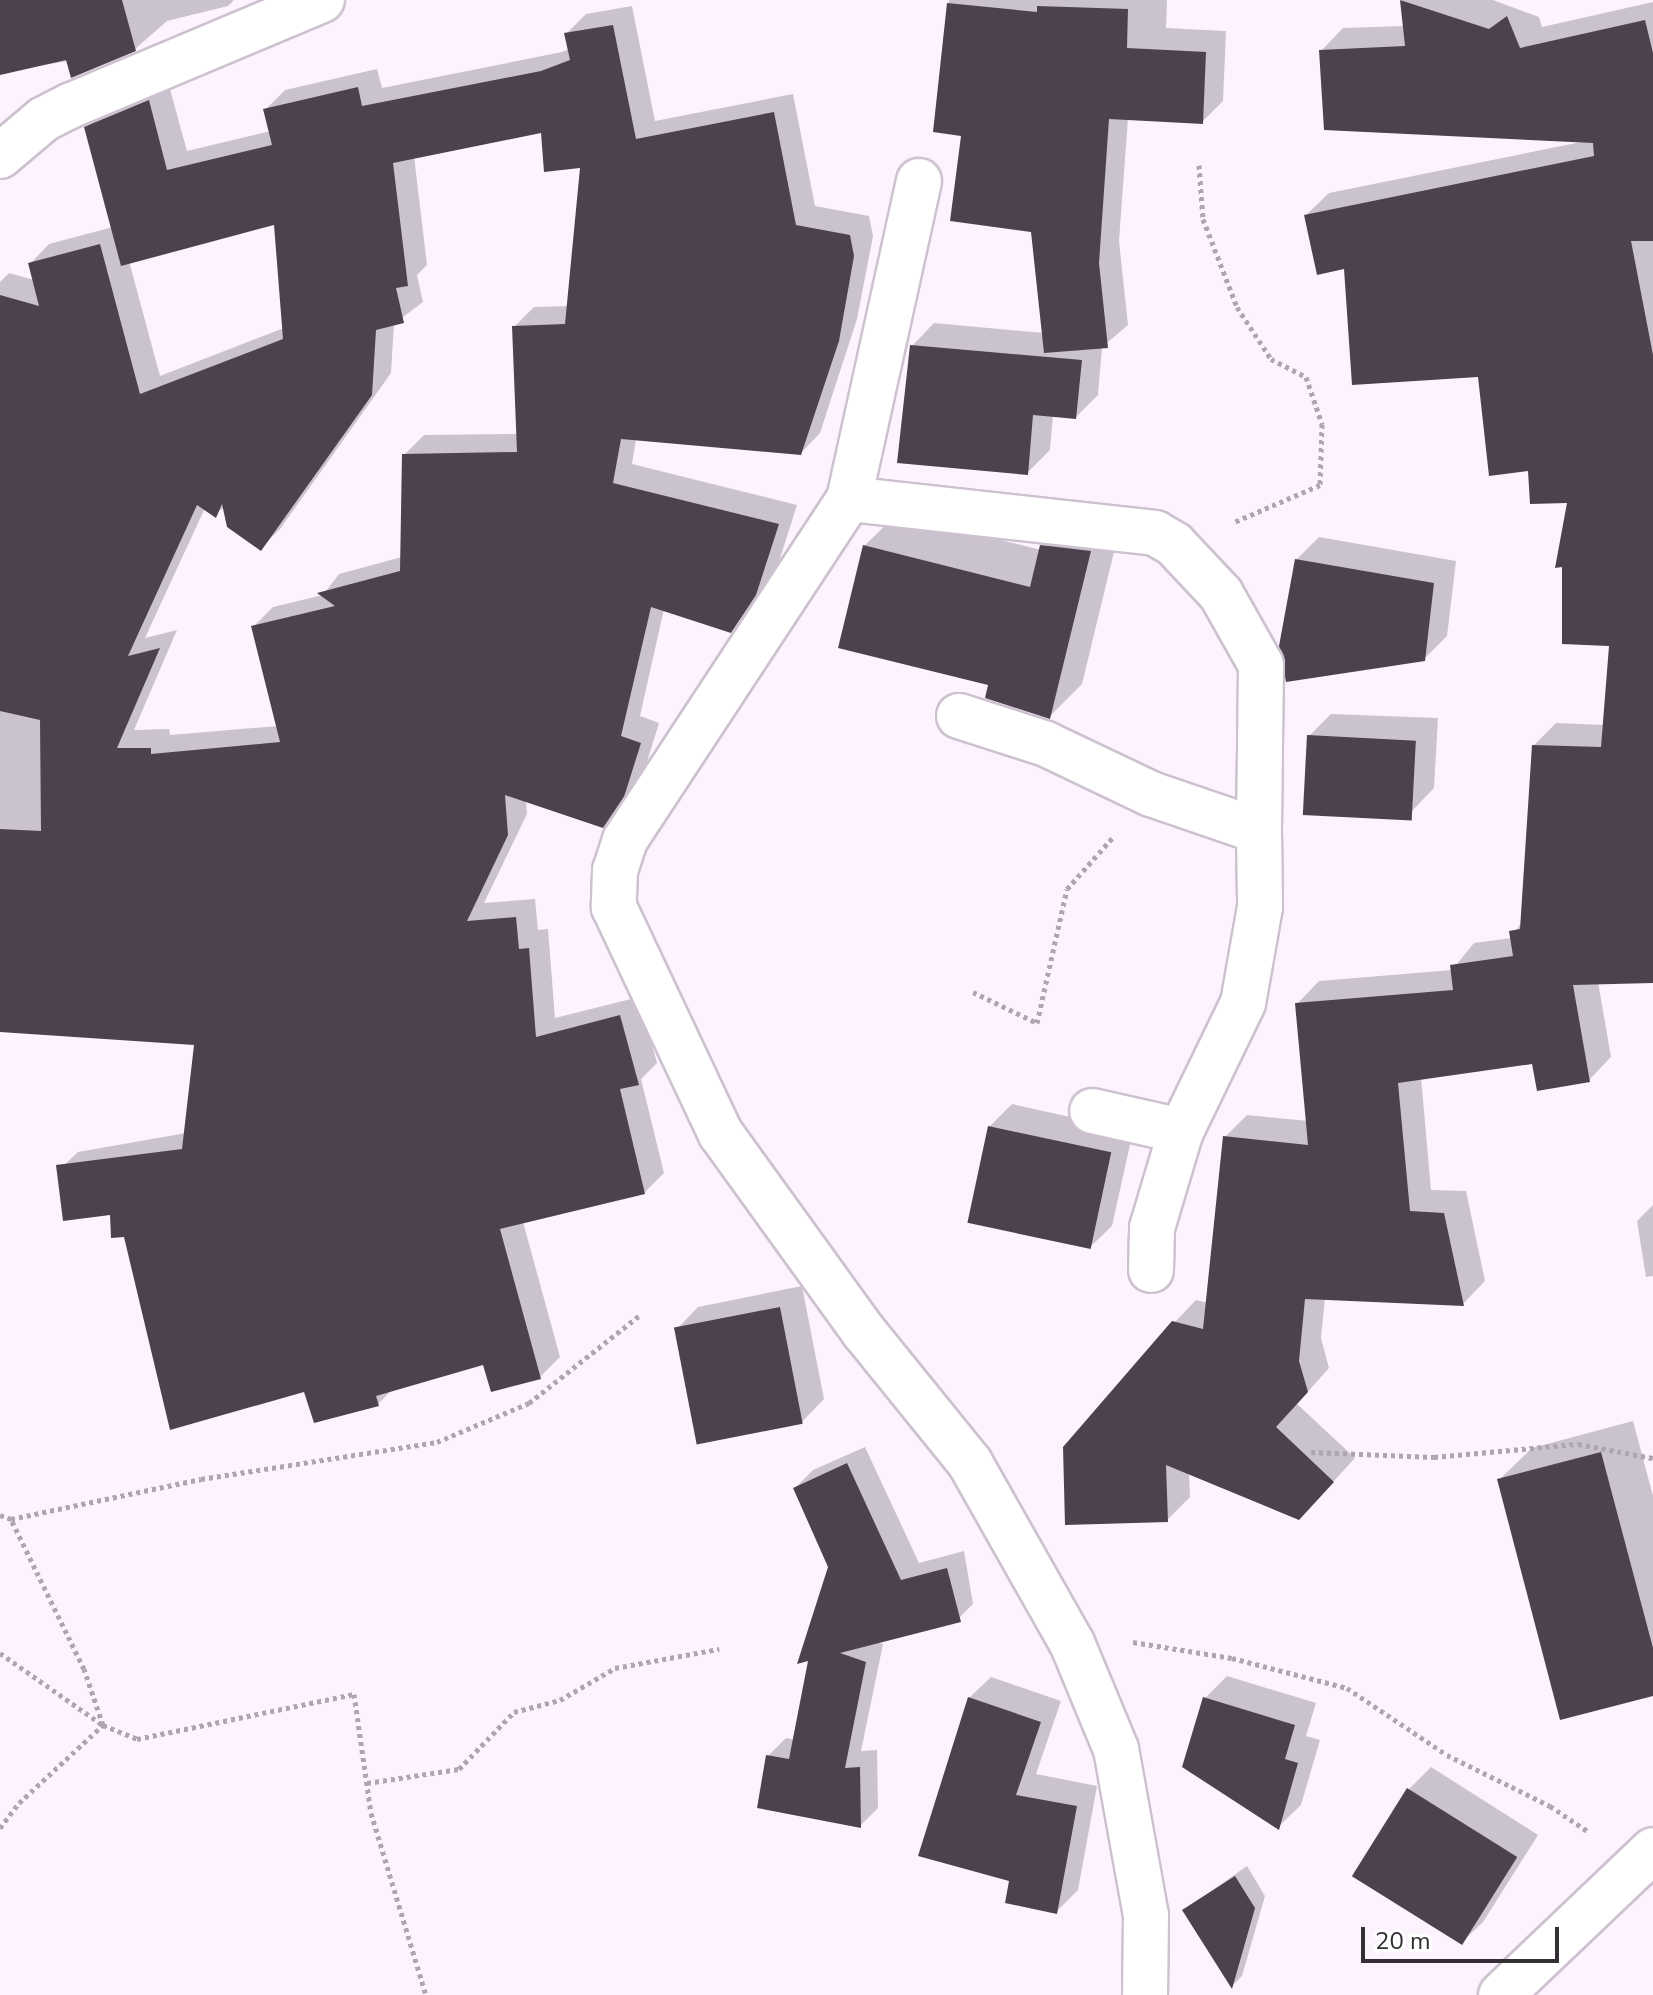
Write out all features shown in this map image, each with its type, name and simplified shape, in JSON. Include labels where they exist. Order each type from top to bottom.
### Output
[{"type":"street","points":[[0,156],[44,119],[72,105],[322,0]]},
{"type":"street","points":[[919,181],[849,499],[625,840],[615,870],[614,907],[721,1134],[864,1332],[970,1463],[1072,1643],[1116,1749],[1146,1915],[1145,1995]]},
{"type":"street","points":[[849,499],[1155,533],[1174,544],[1221,594],[1261,665],[1260,907],[1243,1003],[1181,1131],[1152,1228],[1151,1270]]},
{"type":"street","points":[[959,716],[1046,744],[1151,794],[1259,831]]},
{"type":"street","points":[[1092,1111],[1181,1131]]},
{"type":"street","points":[[1501,1995],[1644,1856]]},
{"type":"path","points":[[1155,533],[1243,521],[1320,485],[1322,424],[1306,377],[1271,359],[1237,307],[1203,219],[1199,165]]},
{"type":"path","points":[[973,992],[1037,1023],[1067,889]]},
{"type":"path","points":[[0,1515],[11,1519],[201,1479],[437,1442],[529,1403],[640,1315]]},
{"type":"path","points":[[1311,1452],[1434,1457],[1578,1444],[1653,1458]]},
{"type":"path","points":[[11,1519],[84,1669],[103,1725]]},
{"type":"path","points":[[1072,1643],[1136,1642],[1188,1649],[1347,1688],[1447,1755],[1644,1856]]},
{"type":"path","points":[[367,1783],[459,1769],[514,1712],[560,1700],[615,1668],[719,1649]]},
{"type":"path","points":[[0,1653],[103,1725],[137,1739],[164,1736],[265,1709],[354,1694],[367,1783],[426,1995]]},
{"type":"path","points":[[0,1828],[19,1803],[103,1725]]},
{"type":"building","points":[[0,0],[122,0],[136,51],[71,78],[66,60],[0,75]]},
{"type":"building","points":[[1400,0],[1489,29],[1507,16],[1520,48],[1645,20],[1653,53],[1653,241],[1631,241],[1653,355],[1653,983],[1573,985],[1590,1082],[1537,1091],[1532,1064],[1398,1083],[1410,1211],[1444,1213],[1464,1306],[1305,1299],[1299,1361],[1308,1392],[1276,1427],[1334,1482],[1299,1520],[1166,1465],[1168,1522],[1065,1525],[1063,1447],[1172,1321],[1203,1329],[1223,1136],[1308,1145],[1295,1003],[1453,990],[1450,965],[1513,956],[1509,931],[1520,929],[1532,745],[1601,747],[1609,646],[1562,644],[1562,567],[1555,568],[1567,503],[1530,504],[1528,471],[1489,476],[1478,377],[1352,385],[1344,269],[1317,275],[1304,215],[1594,156],[1593,143],[1324,130],[1319,50],[1405,46]]},
{"type":"building","points":[[947,3],[1037,12],[1037,6],[1128,9],[1127,48],[1206,52],[1203,124],[1109,119],[1099,263],[1108,348],[1044,353],[1031,232],[950,221],[961,136],[933,132]]},
{"type":"building","points":[[613,25],[636,139],[774,112],[796,225],[850,235],[854,256],[839,341],[801,455],[621,439],[613,483],[779,524],[756,595],[731,633],[651,607],[621,736],[641,743],[624,797],[603,828],[505,795],[508,835],[467,921],[516,917],[519,949],[529,948],[536,1037],[620,1015],[639,1085],[620,1089],[645,1194],[500,1229],[541,1379],[491,1392],[483,1365],[376,1396],[379,1406],[314,1423],[304,1392],[170,1430],[124,1237],[111,1238],[110,1215],[63,1221],[56,1165],[182,1149],[194,1045],[0,1032],[0,829],[41,831],[40,720],[0,711],[0,295],[39,306],[28,263],[100,244],[140,394],[283,339],[274,225],[121,266],[84,127],[149,100],[167,170],[272,145],[263,109],[358,87],[362,106],[541,71],[570,60],[564,33]],"holes":[[[541,133],[544,172],[580,168],[565,324],[512,326],[517,452],[402,454],[400,571],[317,593],[335,606],[251,626],[280,742],[151,754],[151,748],[117,748],[160,648],[128,656],[197,505],[216,518],[222,504],[227,527],[261,551],[372,395],[376,330],[404,323],[396,288],[408,286],[393,163]]]},
{"type":"building","points":[[910,345],[1082,360],[1076,419],[1033,415],[1028,475],[897,463]]},
{"type":"building","points":[[863,545],[1030,587],[1040,545],[1091,551],[1050,719],[985,698],[988,685],[838,648]]},
{"type":"building","points":[[1295,559],[1434,583],[1425,661],[1286,682],[1279,646]]},
{"type":"building","points":[[1307,735],[1416,741],[1412,821],[1303,815]]},
{"type":"building","points":[[988,1126],[1111,1152],[1091,1249],[967,1223]]},
{"type":"building","points":[[780,1307],[803,1424],[697,1444],[674,1328]]},
{"type":"building","points":[[1601,1452],[1653,1648],[1653,1696],[1560,1720],[1497,1479]]},
{"type":"building","points":[[847,1463],[901,1580],[947,1568],[961,1622],[840,1653],[866,1662],[845,1768],[860,1767],[861,1828],[757,1808],[766,1755],[789,1759],[808,1661],[797,1664],[828,1567],[793,1488]]},
{"type":"building","points":[[968,1697],[1041,1722],[1016,1795],[1077,1806],[1057,1914],[1005,1903],[1009,1881],[918,1856]]},
{"type":"building","points":[[1203,1697],[1295,1725],[1285,1759],[1298,1763],[1279,1830],[1182,1767]]},
{"type":"building","points":[[1407,1788],[1517,1857],[1462,1945],[1352,1876]]},
{"type":"building","points":[[1235,1876],[1255,1908],[1232,1989],[1182,1910]]}]
